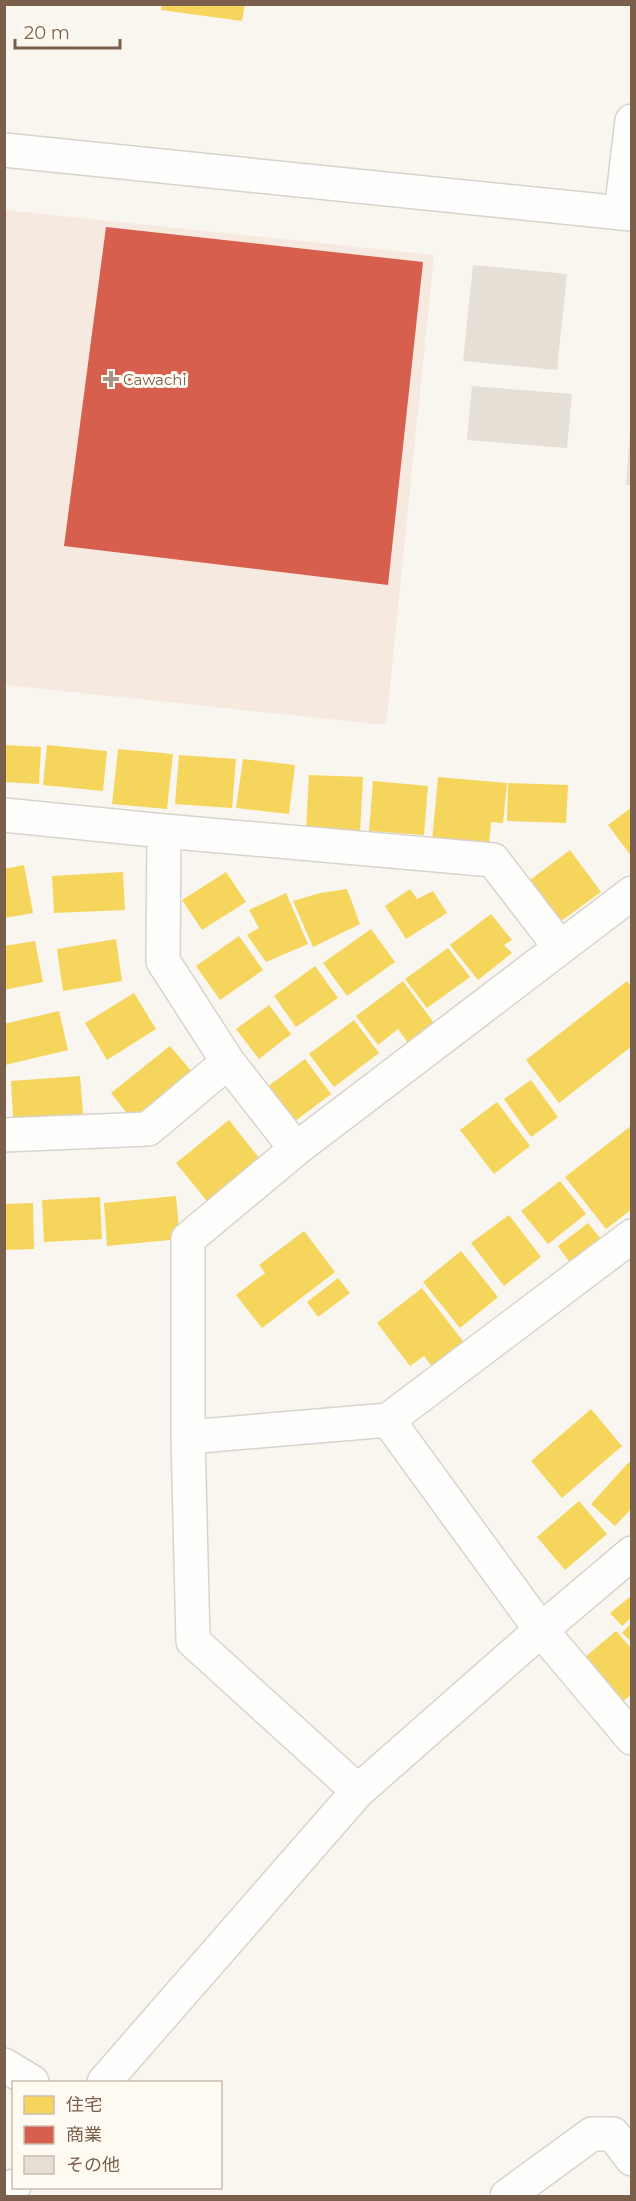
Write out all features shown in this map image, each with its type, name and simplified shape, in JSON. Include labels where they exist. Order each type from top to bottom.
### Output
[{"type":"street","points":[[4,150],[626,214],[632,121]]},
{"type":"street","points":[[4,815],[492,860],[560,947]]},
{"type":"street","points":[[164,831],[163,962],[228,1062],[296,1149]]},
{"type":"street","points":[[358,1791],[193,1641],[188,1437],[188,1239],[296,1149],[632,893]]},
{"type":"street","points":[[4,1135],[148,1129],[228,1062]]},
{"type":"street","points":[[188,1437],[388,1420],[632,1236]]},
{"type":"street","points":[[388,1420],[541,1630],[632,1738]]},
{"type":"street","points":[[105,2081],[358,1791],[632,1553]]},
{"type":"street","points":[[4,2065],[30,2081]]},
{"type":"street","points":[[507,2196],[592,2134],[613,2134],[632,2159]]},
{"type":"shaded area","points":[[5,210],[434,255],[386,725],[5,685]]},
{"type":"building: 住宅","points":[[162,4],[245,4],[242,21],[161,10]]},
{"type":"building: 住宅","points":[[4,745],[41,747],[39,784],[4,782]]},
{"type":"building: 住宅","points":[[47,745],[107,751],[103,791],[43,785]]},
{"type":"building: 住宅","points":[[118,749],[173,754],[167,809],[112,804]]},
{"type":"building: 住宅","points":[[179,755],[236,759],[232,808],[175,804]]},
{"type":"building: 住宅","points":[[243,759],[295,765],[289,814],[236,808]]},
{"type":"building: 住宅","points":[[309,775],[363,777],[360,832],[306,829]]},
{"type":"building: 住宅","points":[[438,777],[507,783],[503,823],[491,822],[489,846],[432,841]]},
{"type":"building: 住宅","points":[[373,781],[428,786],[424,835],[369,831]]},
{"type":"building: 住宅","points":[[508,783],[568,785],[566,823],[507,821]]},
{"type":"building: 住宅","points":[[632,807],[632,857],[608,825]]},
{"type":"building: 住宅","points":[[570,850],[601,892],[557,924],[526,883]]},
{"type":"building: 住宅","points":[[24,865],[33,913],[4,918],[4,869]]},
{"type":"building: 住宅","points":[[123,872],[125,910],[54,913],[52,876]]},
{"type":"building: 住宅","points":[[226,872],[246,902],[202,930],[182,900]]},
{"type":"building: 住宅","points":[[347,889],[360,924],[313,947],[293,901],[320,893]]},
{"type":"building: 住宅","points":[[410,889],[417,899],[433,891],[447,913],[406,939],[385,906]]},
{"type":"building: 住宅","points":[[286,893],[308,944],[266,962],[247,935],[259,928],[249,910]]},
{"type":"building: 住宅","points":[[491,914],[512,940],[504,945],[512,953],[478,980],[450,945]]},
{"type":"building: 住宅","points":[[371,929],[395,962],[347,996],[323,963]]},
{"type":"building: 住宅","points":[[239,936],[263,970],[220,1000],[196,966]]},
{"type":"building: 住宅","points":[[116,939],[122,981],[63,991],[57,949]]},
{"type":"building: 住宅","points":[[35,941],[43,982],[4,990],[4,946]]},
{"type":"building: 住宅","points":[[448,948],[470,977],[427,1008],[405,979]]},
{"type":"building: 住宅","points":[[315,966],[338,998],[296,1027],[274,996]]},
{"type":"building: 住宅","points":[[403,981],[434,1023],[408,1043],[398,1029],[378,1045],[356,1016]]},
{"type":"building: 住宅","points":[[627,981],[632,987],[632,1046],[559,1103],[526,1060]]},
{"type":"building: 住宅","points":[[134,993],[156,1029],[107,1060],[85,1023]]},
{"type":"building: 住宅","points":[[269,1005],[291,1034],[259,1059],[236,1029]]},
{"type":"building: 住宅","points":[[59,1011],[68,1050],[5,1065],[4,1024]]},
{"type":"building: 住宅","points":[[354,1020],[379,1053],[334,1087],[309,1054]]},
{"type":"building: 住宅","points":[[170,1046],[198,1079],[138,1127],[111,1093]]},
{"type":"building: 住宅","points":[[305,1059],[331,1094],[290,1125],[263,1090]]},
{"type":"building: 住宅","points":[[80,1076],[84,1126],[14,1132],[11,1081]]},
{"type":"building: 住宅","points":[[531,1080],[558,1117],[531,1137],[504,1099]]},
{"type":"building: 住宅","points":[[497,1102],[530,1146],[494,1174],[460,1130]]},
{"type":"building: 住宅","points":[[229,1120],[263,1163],[211,1206],[176,1163]]},
{"type":"building: 住宅","points":[[632,1125],[632,1209],[606,1229],[565,1177]]},
{"type":"building: 住宅","points":[[560,1181],[586,1214],[548,1244],[521,1211]]},
{"type":"building: 住宅","points":[[176,1196],[180,1239],[107,1246],[104,1203]]},
{"type":"building: 住宅","points":[[100,1197],[102,1239],[44,1242],[42,1200]]},
{"type":"building: 住宅","points":[[33,1203],[34,1249],[4,1250],[4,1204]]},
{"type":"building: 住宅","points":[[509,1215],[541,1257],[504,1286],[471,1243]]},
{"type":"building: 住宅","points":[[588,1223],[601,1239],[570,1263],[558,1246]]},
{"type":"building: 住宅","points":[[304,1231],[335,1272],[262,1328],[236,1295],[265,1273],[259,1265]]},
{"type":"building: 住宅","points":[[461,1251],[498,1297],[460,1328],[423,1282]]},
{"type":"building: 住宅","points":[[338,1278],[350,1293],[318,1317],[307,1302]]},
{"type":"building: 住宅","points":[[422,1288],[469,1349],[437,1373],[424,1356],[410,1366],[377,1323]]},
{"type":"building: 住宅","points":[[591,1409],[622,1446],[562,1498],[531,1461]]},
{"type":"building: 住宅","points":[[629,1462],[632,1464],[632,1508],[615,1526],[591,1504]]},
{"type":"building: 住宅","points":[[579,1501],[607,1534],[565,1570],[537,1537]]},
{"type":"building: 住宅","points":[[632,1595],[632,1617],[622,1626],[610,1613]]},
{"type":"building: 住宅","points":[[632,1622],[632,1642],[622,1633]]},
{"type":"building: 住宅","points":[[616,1631],[632,1649],[632,1694],[623,1701],[585,1657]]},
{"type":"building: 商業","points":[[106,227],[423,262],[388,585],[64,546]]},
{"type":"building: その他","points":[[473,265],[567,274],[557,370],[463,361]]},
{"type":"building: その他","points":[[472,386],[572,394],[567,448],[467,440]]},
{"type":"building: その他","points":[[630,428],[632,428],[632,485],[626,485]]},
{"type":"place","name":"Cawachi","points":[[111,379]]}]
